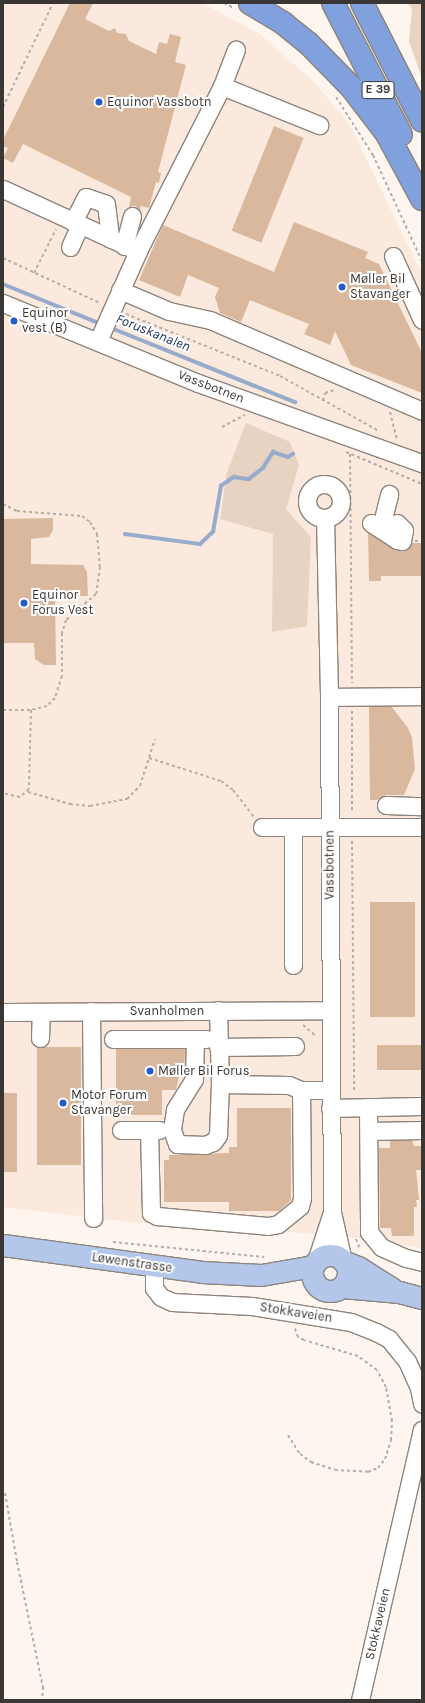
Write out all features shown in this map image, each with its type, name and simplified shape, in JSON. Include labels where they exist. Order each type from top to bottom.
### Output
[{"type":"highway","name":"E 39","points":[[332,3],[422,178]]},
{"type":"highway","name":"E 39","points":[[362,3],[422,121]]},
{"type":"highway","name":"E 39","points":[[244,7],[283,23],[308,43],[352,88],[387,134],[422,200]]},
{"type":"main road","name":"Løwenstrasse","points":[[3,1245],[202,1272],[263,1266],[315,1264]]},
{"type":"main road","points":[[343,1261],[348,1274],[342,1287],[336,1291],[321,1290],[312,1280],[315,1264],[332,1256],[358,1267],[399,1292]]},
{"type":"main road","name":"Løwenstrasse","points":[[263,1266],[321,1290]]},
{"type":"main road","points":[[342,1287],[399,1292],[422,1298]]},
{"type":"street","points":[[124,246],[222,86],[236,50]]},
{"type":"street","points":[[222,86],[319,125]]},
{"type":"street","points":[[3,189],[124,246]]},
{"type":"street","points":[[70,247],[86,197],[106,204],[124,246]]},
{"type":"street","points":[[105,325],[120,290],[124,246],[132,216]]},
{"type":"street","points":[[393,256],[422,320]]},
{"type":"street","points":[[120,290],[169,311],[210,320],[422,411]]},
{"type":"street","name":"Vassbotnen","points":[[3,303],[105,325],[198,383],[350,446],[422,463]]},
{"type":"street","points":[[384,523],[389,494]]},
{"type":"street","name":"Vassbotnen","points":[[325,518],[329,697],[331,1010],[330,1108],[332,1212],[343,1261]]},
{"type":"street","points":[[329,697],[422,696]]},
{"type":"street","points":[[386,805],[422,806]]},
{"type":"street","points":[[262,827],[422,827]]},
{"type":"street","points":[[293,828],[293,965]]},
{"type":"street","points":[[195,1039],[194,1079],[175,1110],[172,1130],[177,1144],[205,1145],[213,1142],[218,1135],[220,1084],[218,1010]]},
{"type":"street","name":"Svanholmen","points":[[3,1012],[331,1010]]},
{"type":"street","points":[[91,1011],[93,1218]]},
{"type":"street","points":[[40,1038],[41,1012]]},
{"type":"street","points":[[113,1039],[195,1039],[218,1043],[295,1046]]},
{"type":"street","points":[[220,1084],[289,1085],[301,1090],[330,1090]]},
{"type":"street","points":[[148,1130],[151,1213],[164,1217],[268,1226],[278,1224],[300,1206],[302,1198],[301,1090]]},
{"type":"street","points":[[330,1108],[422,1106]]},
{"type":"street","points":[[369,1107],[369,1232],[381,1247],[406,1258],[422,1262]]},
{"type":"street","points":[[121,1130],[172,1130]]},
{"type":"street","points":[[369,1131],[422,1130]]},
{"type":"street","name":"Vassbotnen","points":[[315,1264],[332,1212]]},
{"type":"street","name":"Stokkaveien","points":[[154,1266],[154,1288],[161,1297],[172,1302],[231,1303],[351,1322],[389,1339],[407,1362],[419,1388],[422,1404]]},
{"type":"street","name":"Stokkaveien","points":[[360,1700],[422,1430]]},
{"type":"path","points":[[3,108],[53,3]]},
{"type":"path","points":[[224,3],[244,7]]},
{"type":"path","points":[[332,92],[373,155],[422,260]]},
{"type":"path","points":[[3,258],[105,325],[280,376],[384,434]]},
{"type":"path","points":[[222,427],[245,416],[247,410]]},
{"type":"path","points":[[390,412],[398,437],[397,441]]},
{"type":"path","points":[[390,438],[402,443]]},
{"type":"path","points":[[350,446],[352,828],[369,1107]]},
{"type":"path","points":[[3,504],[17,511],[82,516],[90,522],[97,534],[100,567],[96,594],[66,620],[62,633],[60,687],[47,706],[31,710],[3,710]]},
{"type":"path","points":[[3,793],[20,797],[28,792],[30,786],[31,710]]},
{"type":"path","points":[[28,792],[70,804],[90,806],[119,802],[127,799],[140,786],[156,739]]},
{"type":"path","points":[[149,758],[221,781],[233,790],[262,827]]},
{"type":"path","points":[[107,1242],[263,1266]]},
{"type":"path","points":[[288,1435],[300,1454],[311,1462],[335,1470],[368,1472],[378,1468],[385,1459],[391,1440],[392,1421],[386,1387],[377,1370],[358,1356],[298,1336],[293,1323],[296,1313]]},
{"type":"path","points":[[5,1492],[17,1562],[43,1687],[42,1700]]},
{"type":"shaded area","points":[[3,3],[202,3],[260,34],[315,83],[350,125],[422,274],[422,1248],[336,1235],[130,1222],[3,1207]]},
{"type":"shaded area","points":[[408,3],[422,3],[422,78],[409,42],[412,9]]},
{"type":"shaded area","points":[[246,423],[290,442],[299,465],[286,509],[311,537],[307,626],[272,632],[273,534],[220,519],[227,472]]},
{"type":"building","name":"Equinor Vassbotn","points":[[70,3],[93,3],[85,19],[109,31],[115,28],[117,33],[126,34],[129,41],[156,54],[159,42],[167,44],[170,34],[181,37],[175,62],[186,65],[158,172],[161,173],[159,183],[156,182],[149,208],[141,206],[140,211],[135,206],[129,207],[131,197],[23,144],[13,163],[3,158],[8,148],[3,146],[3,140]]},
{"type":"building","points":[[274,126],[304,138],[261,243],[232,231]]},
{"type":"building","points":[[294,222],[368,252],[365,258],[379,264],[422,353],[422,393],[351,365],[335,331],[330,345],[304,334],[309,324],[250,300],[241,322],[220,313],[215,297],[219,288],[188,275],[180,297],[139,280],[163,225],[274,272]]},
{"type":"building","name":"Equinor Forus Vest","points":[[53,518],[53,530],[49,537],[31,539],[31,564],[83,565],[87,572],[88,596],[55,596],[56,665],[44,665],[35,659],[34,643],[3,643],[3,519]]},
{"type":"building","points":[[368,533],[400,551],[406,550],[412,543],[422,543],[422,576],[381,576],[381,581],[369,581]]},
{"type":"building","points":[[391,706],[408,728],[412,738],[415,769],[404,795],[386,795],[377,800],[370,800],[369,707]]},
{"type":"building","points":[[370,902],[415,902],[415,1017],[370,1017]]},
{"type":"building","points":[[377,1045],[422,1045],[422,1070],[377,1070]]},
{"type":"building","points":[[37,1047],[81,1047],[81,1165],[37,1165]]},
{"type":"building","points":[[116,1049],[185,1049],[184,1076],[179,1077],[176,1090],[162,1090],[162,1115],[116,1115]]},
{"type":"building","points":[[3,1093],[17,1093],[17,1172],[3,1172]]},
{"type":"building","points":[[237,1108],[291,1108],[291,1200],[279,1211],[229,1211],[229,1202],[164,1202],[164,1160],[169,1160],[169,1155],[229,1153],[229,1147],[237,1147]]},
{"type":"building","points":[[412,1140],[414,1146],[422,1146],[422,1170],[416,1170],[419,1200],[416,1200],[417,1207],[414,1207],[414,1233],[413,1236],[392,1236],[391,1228],[380,1228],[379,1148],[390,1148],[390,1141]]},
{"type":"waterway","name":"Foruskanalen","points":[[3,284],[101,324]]},
{"type":"waterway","name":"Foruskanalen","points":[[109,327],[295,402]]},
{"type":"waterway","points":[[125,534],[200,544],[213,532],[221,486],[234,477],[249,479],[263,468],[273,452],[288,457],[293,454]]},
{"type":"place","name":"Equinor Vassbotn","points":[[99,102]]},
{"type":"place","name":"Møller Bil Stavanger","points":[[342,287]]},
{"type":"place","name":"Equinor vest (B)","points":[[14,321]]},
{"type":"place","name":"Equinor Forus Vest","points":[[24,603]]},
{"type":"place","name":"Møller Bil Forus","points":[[150,1071]]},
{"type":"place","name":"Motor Forum Stavanger","points":[[63,1103]]}]
